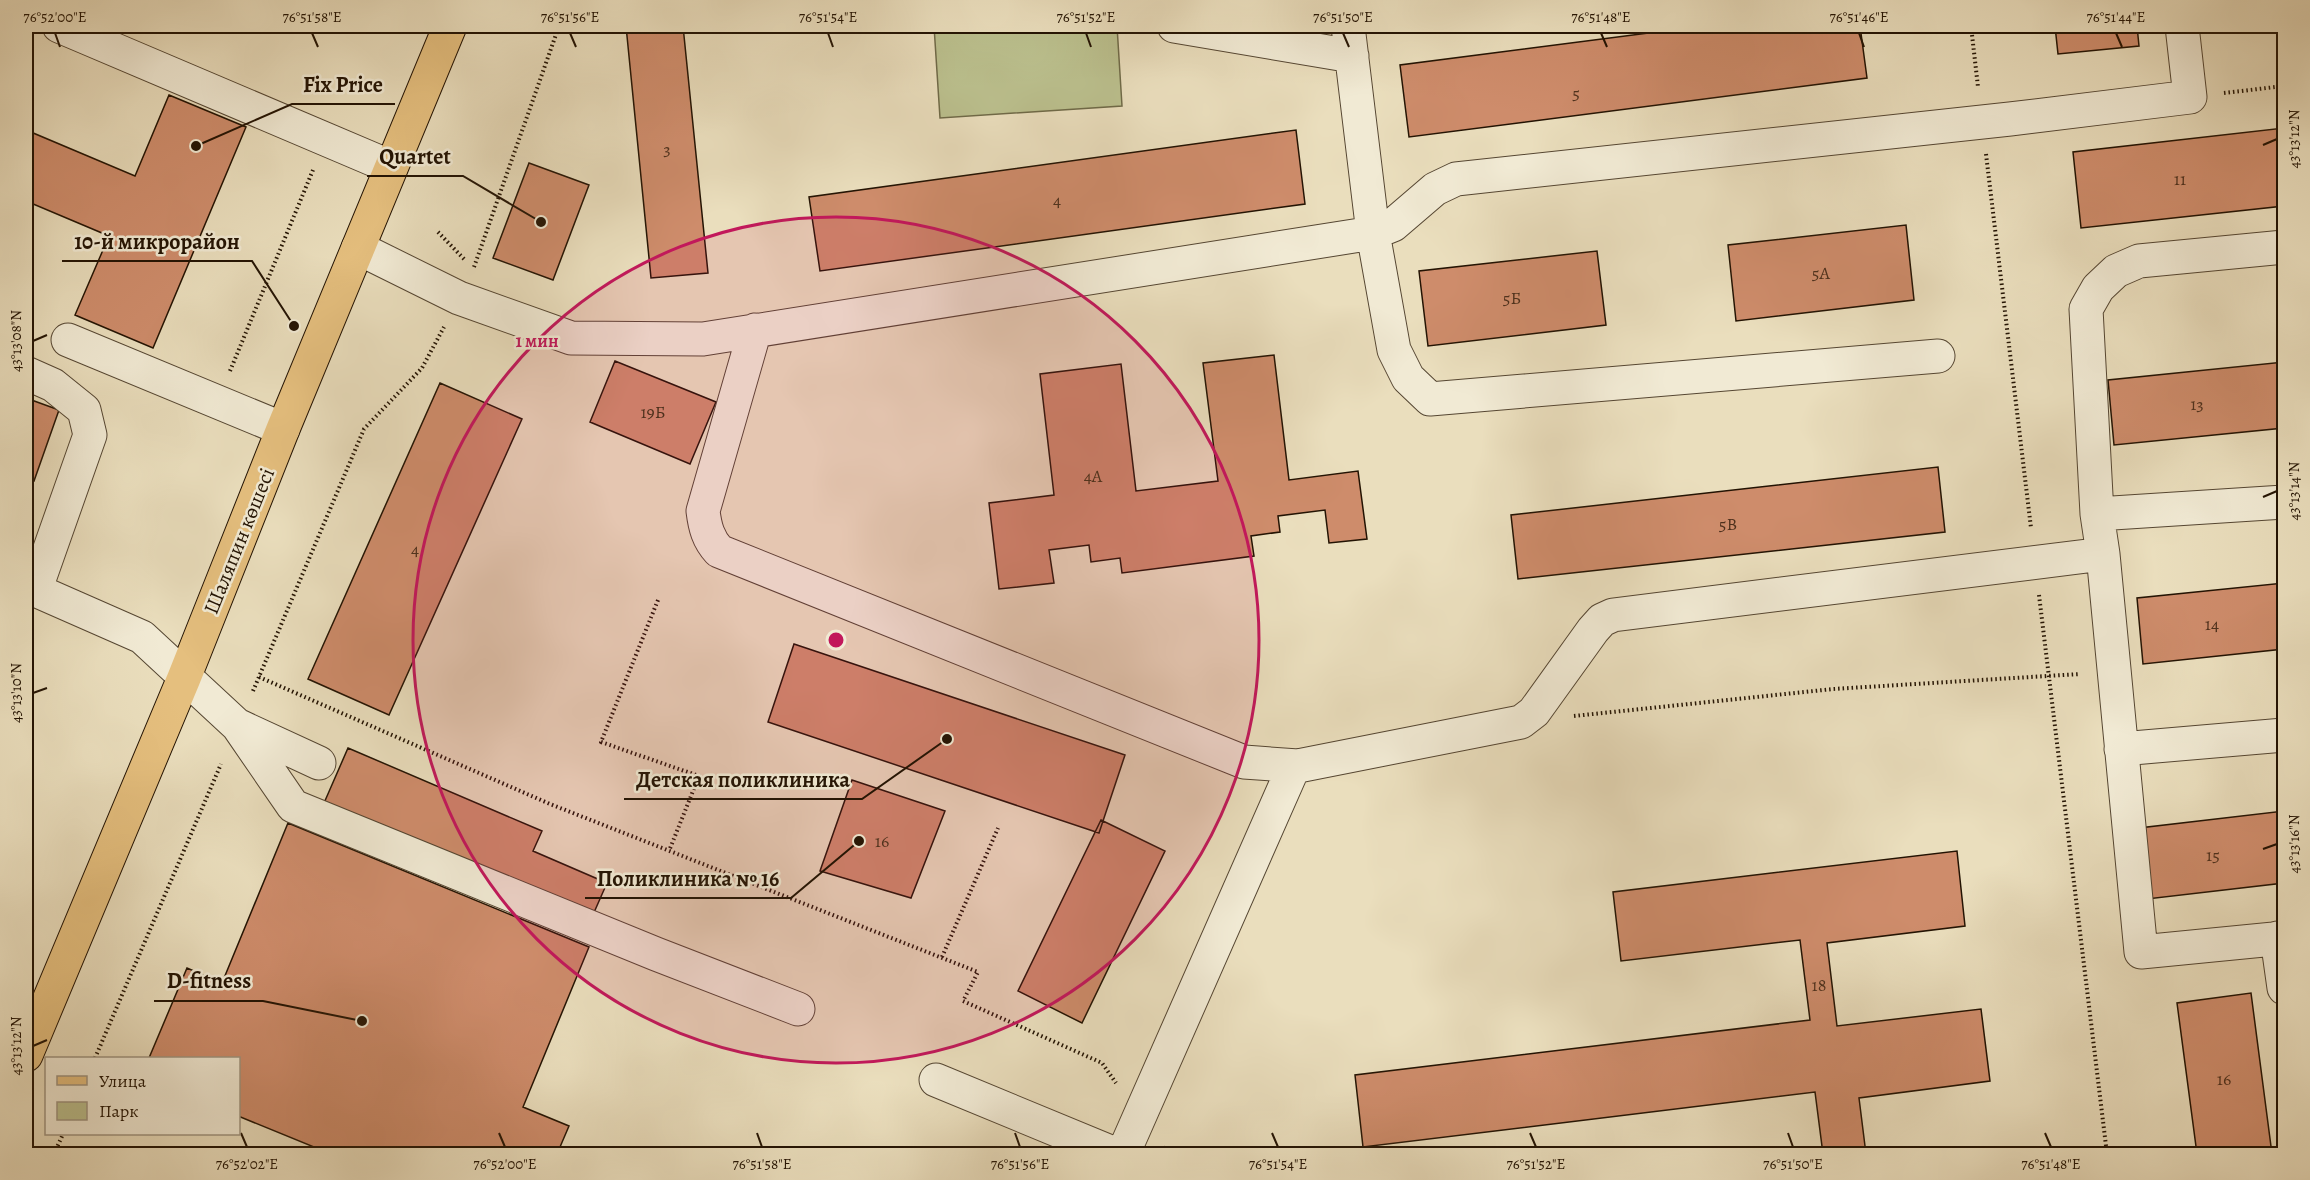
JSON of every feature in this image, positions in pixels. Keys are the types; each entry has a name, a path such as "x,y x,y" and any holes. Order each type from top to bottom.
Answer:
{"main road":[{"name":"Шаляпин көшесі","path":"26,1055 184,678 283,429 450,26"}],"lane":[{"path":"59,26 391,167"},
{"path":"1174,26 1350,41 1373,233 1394,350 1408,378 1430,399 1938,356"},
{"path":"358,248 459,298 571,338 703,339 1373,233 1393,225 1435,189 1456,179 1983,122 2190,97 2182,26"},
{"path":"2284,247 2139,261 2116,271 2098,288 2086,309 2097,513 2103,554 2141,952 2281,938 2284,988"},
{"path":"755,330 703,511 705,529 719,551 1244,762 1294,766 1523,722 1534,712 1593,630 1602,620 1613,615 2103,554"},
{"path":"68,340 283,429"},
{"path":"26,373 53,385 84,410 90,435 30,588 142,637 238,726 293,806 656,954 798,1009"},
{"path":"2097,513 2284,502"},
{"path":"238,726 319,763"},
{"path":"2121,749 2284,735"},
{"path":"1123,1155 1294,766"},
{"path":"936,1080 1115,1155"}],"path":[{"path":"438,232 474,269 559,26"},
{"path":"2190,97 2284,86"},
{"path":"217,402 326,139"},
{"path":"96,1057 364,429 422,368 459,298"},
{"path":"658,600 601,742 699,777 669,851"},
{"path":"1523,722 1833,689 2114,672"},
{"path":"259,677 550,804 978,972 963,1001 1080,1053"},
{"path":"942,957 998,828"},
{"path":"54,1155 63,1135"}],"green space":[{"path":"934,26 1117,26 1122,106 940,118"}],"building":[{"path":"626,26 683,26 708,273 651,278"},
{"path":"1703,26 1860,26 1867,78 1409,137 1400,65"},
{"path":"2055,26 2137,26 2139,46 2058,54"},
{"path":"169,95 246,127 153,348 75,315 109,236 26,201 26,130 135,176"},
{"path":"2284,128 2284,206 2081,228 2073,152"},
{"path":"1296,130 1305,204 820,271 809,197"},
{"path":"529,163 589,185 553,280 493,258"},
{"path":"1906,225 1914,300 1736,321 1728,245"},
{"path":"1597,251 1606,325 1428,346 1419,271"},
{"path":"1274,355 1289,480 1358,471 1367,539 1329,543 1325,510 1278,516 1280,532 1251,536 1254,556 1122,573 1120,558 1091,562 1089,545 1049,550 1054,583 999,589 989,503 1054,495 1040,374 1121,364 1136,491 1218,481 1203,363"},
{"path":"615,361 716,402 690,464 590,422"},
{"path":"2284,362 2284,428 2114,445 2108,380"},
{"path":"440,383 522,419 389,715 308,679"},
{"path":"26,398 59,410 34,481 26,478"},
{"path":"1938,467 1945,532 1518,579 1511,515"},
{"path":"2284,583 2284,649 2143,664 2137,598"},
{"path":"794,644 1125,755 1099,833 768,722"},
{"path":"348,748 542,831 533,851 607,883 592,917 324,803"},
{"path":"852,780 945,811 911,898 820,871"},
{"path":"2284,811 2284,883 2147,899 2139,828"},
{"path":"1101,820 1165,851 1082,1023 1018,991"},
{"path":"288,823 589,947 523,1107 569,1126 557,1154 331,1154 240,1117 240,1057 149,1057 187,968 222,983"},
{"path":"1957,851 1965,926 1827,943 1837,1026 1981,1009 1990,1081 1859,1098 1866,1154 1823,1154 1815,1092 1363,1147 1355,1075 1810,1020 1800,940 1621,961 1613,892"},
{"path":"2251,993 2272,1154 2197,1154 2177,1003"}],"place":[{"name":"Fix Price","path":"196,146"},
{"name":"Quartet","path":"541,222"},
{"name":"10-й микрорайон","path":"294,326"},
{"name":"Детская поликлиника","path":"947,739"},
{"name":"Поликлиника № 16","path":"859,841"},
{"name":"D-fitness","path":"362,1021"}]}
